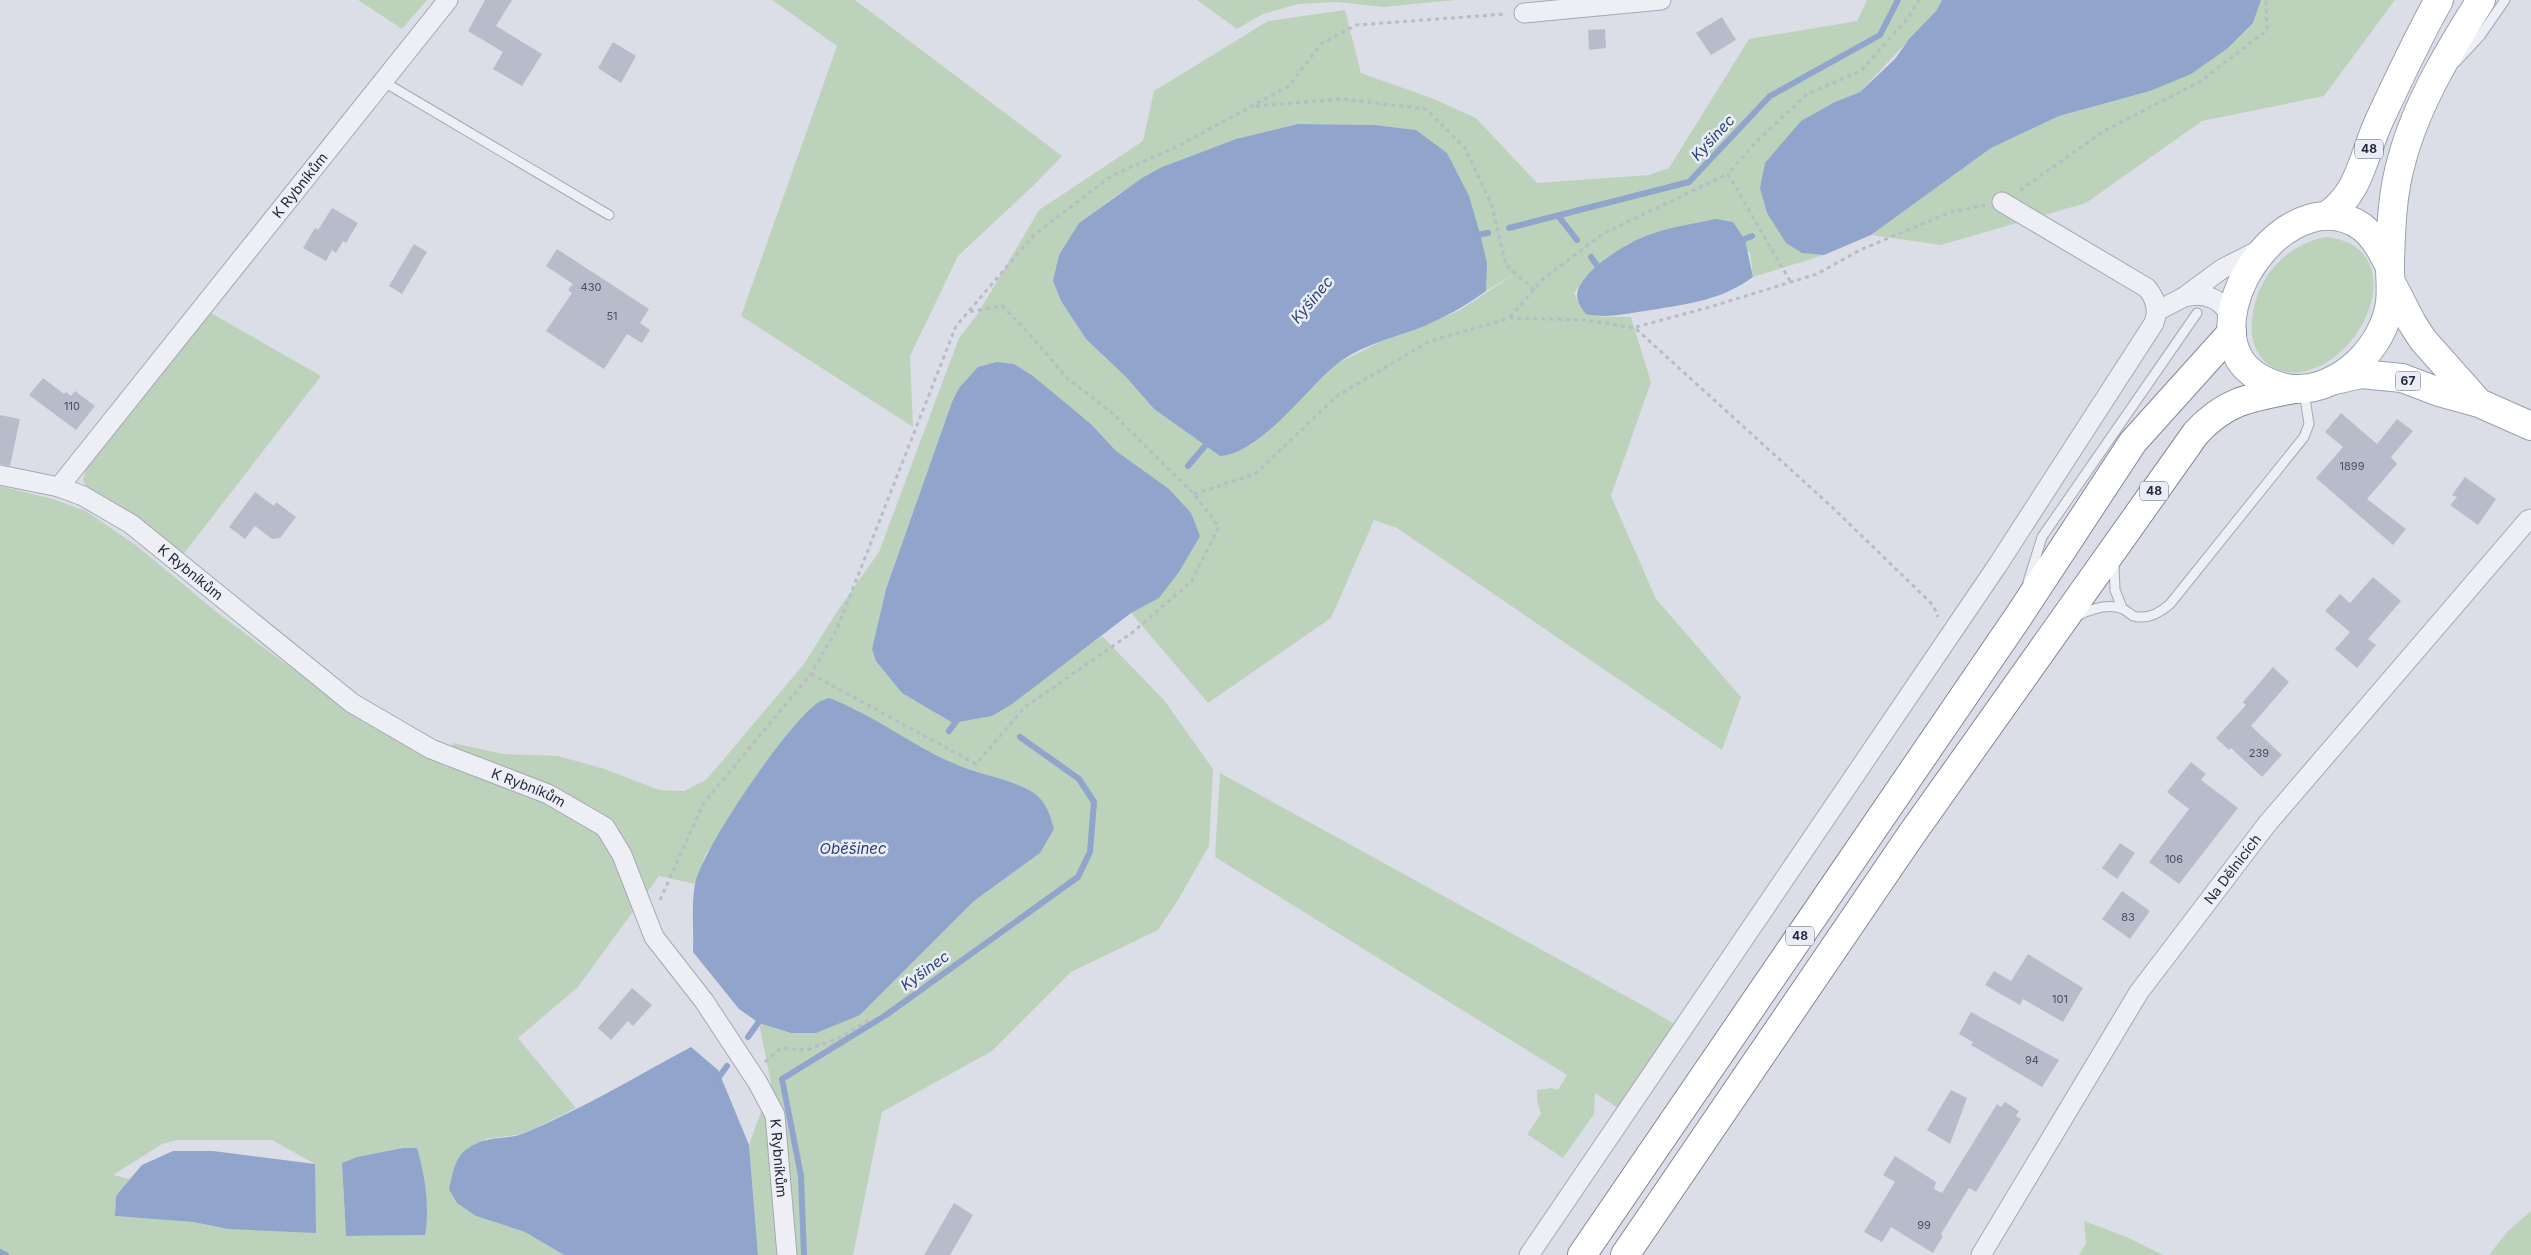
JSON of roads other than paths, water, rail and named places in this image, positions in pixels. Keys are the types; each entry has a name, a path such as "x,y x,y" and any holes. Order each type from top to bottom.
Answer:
{"main road":[{"name":"48","path":"2326,216 2344,202 2352,190 2377,124 2439,0"},
{"name":"48","path":"1625,1255 1911,835 2124,531 2196,433 2210,419 2242,399 2335,380 2354,365 2375,341 2388,312 2393,207 2402,159 2432,87 2481,0"},
{"name":"48","path":"2298,389 2267,382 2246,367 2240,358 2232,328 2236,302 2246,275 2267,246 2291,226 2326,216 2341,218 2364,228 2378,245 2391,276"},
{"name":"67","path":"2391,276 2412,323 2424,340 2479,403"},
{"name":"48","path":"1582,1255 2018,617 2133,442 2232,328"},
{"name":"67","path":"2335,380 2361,374 2402,378 2439,392 2479,403 2531,426"}],"street":[{"name":"K Rybníkům","path":"59,487 448,0"},
{"path":"1524,12 1658,2 1661,0"},
{"path":"1529,1255 1948,637 2154,323 2157,311 2154,298 2147,288 2002,202"},
{"path":"2157,311 2184,297 2222,268 2267,246"},
{"path":"2184,297 2203,294 2212,298 2227,310 2232,328"},
{"name":"K Rybníkům","path":"0,475 59,487 83,496 131,524 352,703 431,749 548,794 606,827 622,855 654,937 704,1001 752,1074 775,1115 787,1255"},
{"name":"Na Dělnicích","path":"1981,1255 2139,992 2267,824 2521,527 2531,519"}],"lane":[{"path":"2432,87 2474,43 2505,0"},
{"path":"384,82 608,215"},
{"path":"2018,617 2042,537 2197,314"},
{"path":"2124,531 2115,550 2113,570 2115,590 2122,608 2133,616 2148,617 2160,613 2170,604 2304,437 2309,424 2298,389"},
{"path":"2049,639 2073,618 2092,609 2122,608"}],"water":[{"path":"1942,0 2261,0 2253,23 2228,48 2191,74 2150,91 2059,116 1991,148 1871,235 1824,255 1802,253 1786,243 1767,213 1760,188 1765,163 1801,121 1835,102 1860,92 1895,59 1909,39 1936,11"},
{"path":"1298,124 1375,125 1416,130 1447,153 1469,196 1480,234 1487,263 1486,291 1435,321 1376,343 1346,358 1325,375 1266,433 1251,444 1235,452 1220,456 1154,409 1127,378 1086,339 1061,301 1053,281 1059,255 1079,223 1142,178 1162,167 1236,139"},
{"path":"1716,219 1733,222 1745,240 1753,277 1717,296 1678,306 1610,316 1586,314 1582,309 1577,297 1578,290 1589,274 1607,258 1638,239 1654,233"},
{"path":"997,362 1014,364 1033,376 1092,425 1116,451 1169,489 1191,513 1200,536 1179,572 1159,598 1131,613 1012,704 992,716 953,723 902,693 876,661 872,649 886,589 952,402 959,388 978,367"},
{"name":"Oběšinec","path":"829,698 846,705 955,764 1027,789 1042,801 1054,829 1040,853 974,901 860,1015 816,1033 791,1033 759,1023 739,1009 693,952 694,892 701,867 713,843 748,787 805,714 819,702"},
{"path":"691,1047 718,1070 749,1145 758,1255 564,1255 525,1232 476,1216 457,1203 449,1189 459,1157 467,1149 483,1141 518,1135 546,1124"},
{"path":"403,1148 417,1148 420,1158 427,1203 425,1235 346,1236 342,1163 357,1157"},
{"path":"173,1151 213,1151 315,1164 316,1233 228,1229 193,1222 115,1216 116,1196 142,1165"}],"waterway":[{"name":"Kyšinec","path":"1509,228 1689,182 1770,96 1880,35 1898,0"},
{"path":"1559,217 1577,240"},
{"name":"Kyšinec","path":"1472,236 1488,233"},
{"path":"1737,242 1752,236"},
{"path":"1591,257 1598,267 1607,265"},
{"name":"Kyšinec","path":"1188,466 1210,440"},
{"path":"949,731 958,719"},
{"name":"Kyšinec","path":"804,1255 801,1176 782,1079 886,1015 1078,877 1090,852 1094,802 1079,779 1020,737"},
{"path":"748,1037 763,1016"},
{"path":"716,1081 727,1066"},
{"name":"Kyšinec","path":"0,1252 6,1255"}]}
